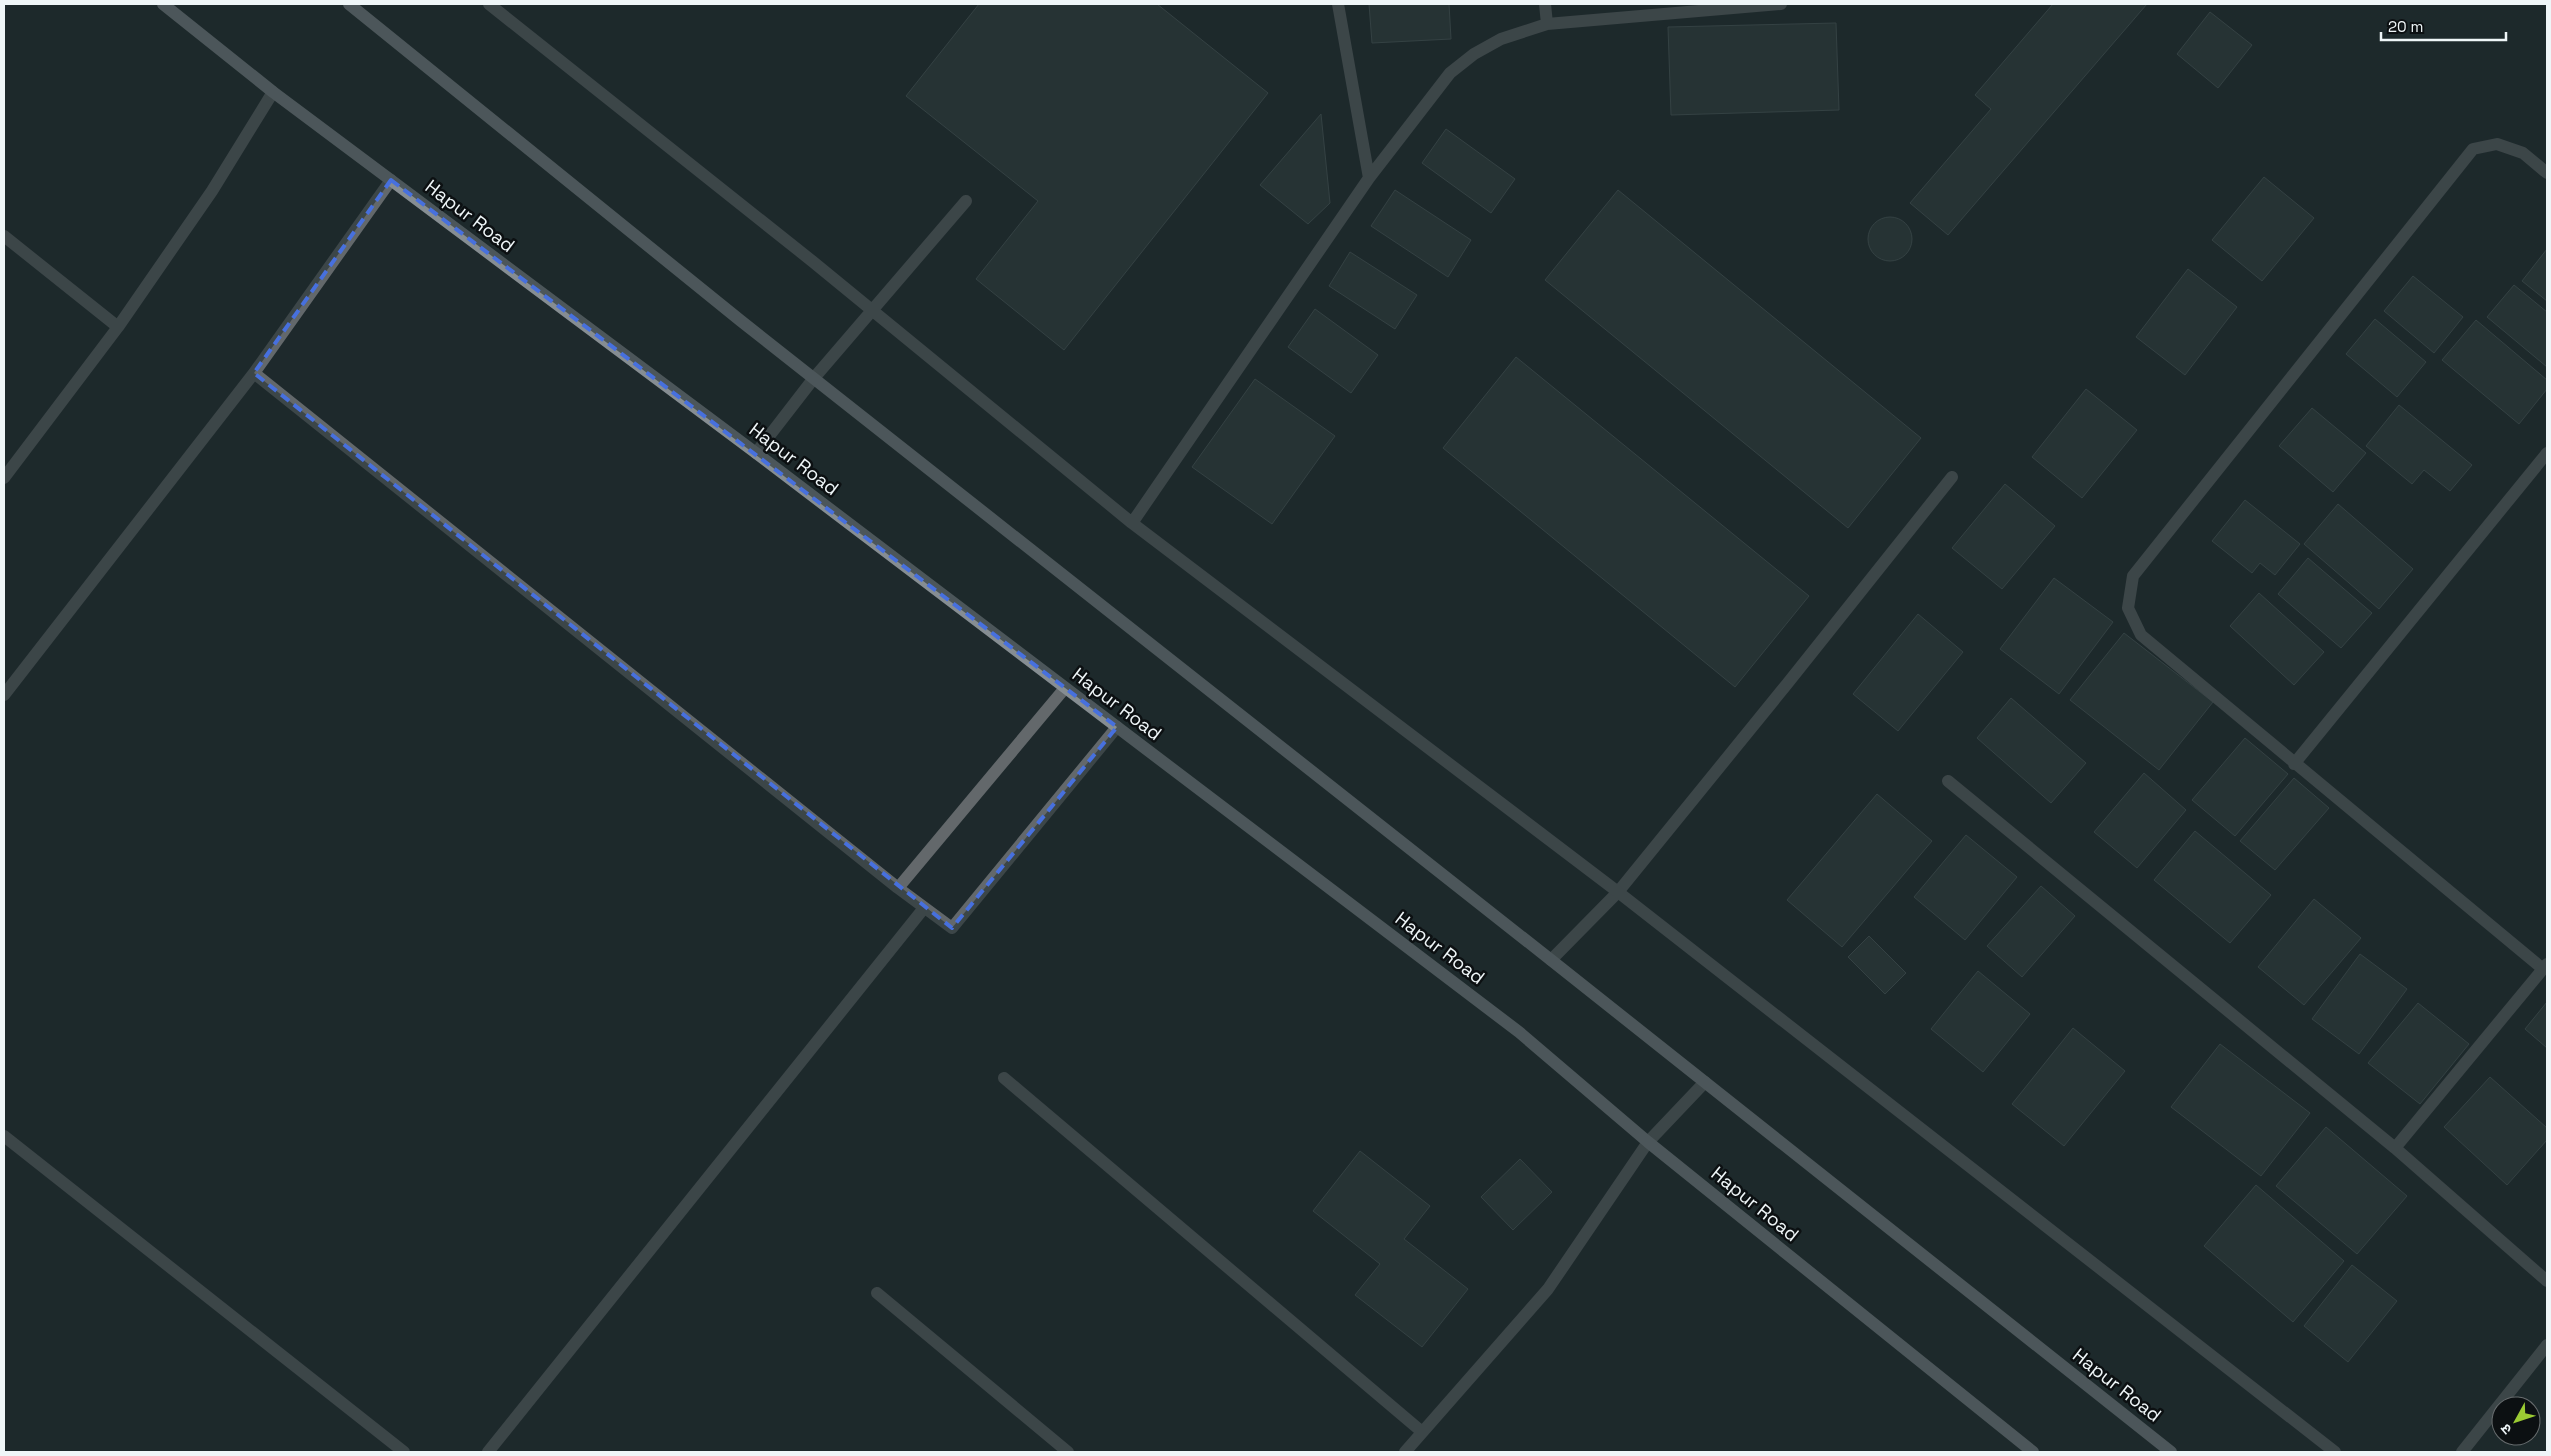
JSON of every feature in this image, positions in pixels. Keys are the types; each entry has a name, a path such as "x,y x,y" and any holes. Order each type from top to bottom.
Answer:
{"main road":[{"name":"Hapur Road","path":"163,4 273,92 756,453 1519,1032 1648,1142 2033,1452"},
{"name":"Hapur Road","path":"349,4 814,378 2171,1452"}],"street":[{"path":"490,4 873,311 1132,522 1618,892 2335,1452"},
{"path":"1338,4 1369,178"},
{"path":"1545,4 1547,24"},
{"path":"1132,522 1369,178 1450,73 1474,54 1501,39 1547,24 1780,4"},
{"path":"4,478 118,327 212,191 273,92"},
{"path":"2395,1148 2545,967 2294,764 2141,635 2128,608 2133,576 2473,149 2497,144 2522,153 2547,173"},
{"path":"4,695 254,373 391,180"},
{"path":"756,453 814,378 966,202"},
{"path":"4,236 118,327"},
{"path":"254,373 898,888 952,928 1116,727"},
{"path":"2294,764 2547,453"},
{"path":"1551,960 1618,892 1788,684 1952,477"},
{"path":"898,888 1065,688"},
{"path":"1948,781 2395,1148 2547,1281"},
{"path":"488,1452 924,908"},
{"path":"1004,1078 1421,1432"},
{"path":"1405,1452 1548,1289 1648,1142 1705,1082"},
{"path":"4,1136 404,1452"},
{"path":"877,1293 1068,1452"},
{"path":"2462,1452 2547,1345"}],"highlighted area":[{"path":"391,180 1117,727 952,928 254,373"}],"building":[{"path":"979,4 1157,4 1268,93 1064,350 976,279 1038,201 906,96"},
{"path":"1369,4 1449,4 1451,39 1372,43"},
{"path":"2053,4 2147,4 1948,235 1910,203 1991,109 1975,95"},
{"path":"2210,12 2252,45 2218,88 2177,54"},
{"path":"1836,23 1839,110 1671,115 1668,27"},
{"path":"1321,114 1330,203 1308,224 1260,185"},
{"path":"1446,129 1515,179 1491,213 1422,163"},
{"path":"2264,177 2314,218 2262,281 2212,240"},
{"path":"1395,190 1471,240 1448,277 1371,226"},
{"path":"1618,190 1921,438 1848,528 1545,280"},
{"path":"1894,217 1906,223 1911,230 1911,248 1906,255 1899,260 1886,261 1878,258 1871,251 1868,235 1871,227 1878,220"},
{"path":"2547,249 2547,301 2522,281"},
{"path":"1350,252 1417,295 1395,329 1329,286"},
{"path":"2188,269 2237,307 2185,375 2136,337"},
{"path":"2413,276 2463,317 2434,353 2384,311"},
{"path":"2514,285 2547,312 2547,367 2487,317"},
{"path":"1315,309 1378,355 1351,393 1288,347"},
{"path":"2375,319 2426,362 2397,397 2346,354"},
{"path":"2476,320 2547,380 2547,389 2519,424 2442,360"},
{"path":"1516,357 1809,596 1735,687 1443,448"},
{"path":"1255,379 1335,436 1272,524 1192,467"},
{"path":"2086,389 2137,430 2082,498 2032,457"},
{"path":"2399,405 2472,465 2450,491 2424,470 2412,484 2366,446"},
{"path":"2312,408 2366,453 2333,492 2279,446"},
{"path":"2005,484 2055,526 2002,589 1952,548"},
{"path":"2245,500 2300,544 2275,575 2260,563 2252,573 2212,541"},
{"path":"2338,504 2413,569 2379,609 2304,544"},
{"path":"2308,558 2372,613 2341,648 2278,594"},
{"path":"2054,578 2113,622 2059,694 2000,649"},
{"path":"2259,593 2324,652 2294,685 2230,626"},
{"path":"1918,614 1963,652 1898,731 1853,694"},
{"path":"2124,633 2213,702 2159,770 2070,700"},
{"path":"2011,698 2086,763 2051,803 1977,738"},
{"path":"2245,738 2288,774 2235,836 2192,800"},
{"path":"2144,773 2186,810 2137,868 2094,832"},
{"path":"2294,778 2329,808 2275,870 2240,841"},
{"path":"1877,794 1932,841 1842,947 1787,900"},
{"path":"2195,831 2271,895 2230,943 2154,880"},
{"path":"1966,835 2017,877 1965,940 1914,897"},
{"path":"2041,886 2075,916 2022,977 1987,946"},
{"path":"2314,899 2361,938 2304,1005 2258,967"},
{"path":"1869,936 1906,973 1885,994 1848,957"},
{"path":"2360,954 2407,989 2359,1054 2312,1019"},
{"path":"1978,971 2030,1014 1983,1072 1931,1029"},
{"path":"2547,1002 2547,1048 2525,1029"},
{"path":"2418,1003 2469,1044 2420,1104 2368,1063"},
{"path":"2073,1028 2125,1071 2064,1146 2012,1104"},
{"path":"2220,1044 2310,1113 2261,1176 2171,1107"},
{"path":"2490,1077 2547,1128 2547,1140 2507,1185 2444,1127"},
{"path":"2326,1127 2407,1196 2357,1254 2276,1186"},
{"path":"1360,1151 1430,1206 1404,1239 1468,1289 1422,1347 1355,1295 1380,1264 1313,1211"},
{"path":"1520,1159 1552,1192 1513,1230 1481,1197"},
{"path":"2256,1185 2344,1261 2293,1322 2204,1246"},
{"path":"2352,1265 2397,1301 2348,1362 2304,1326"}]}
